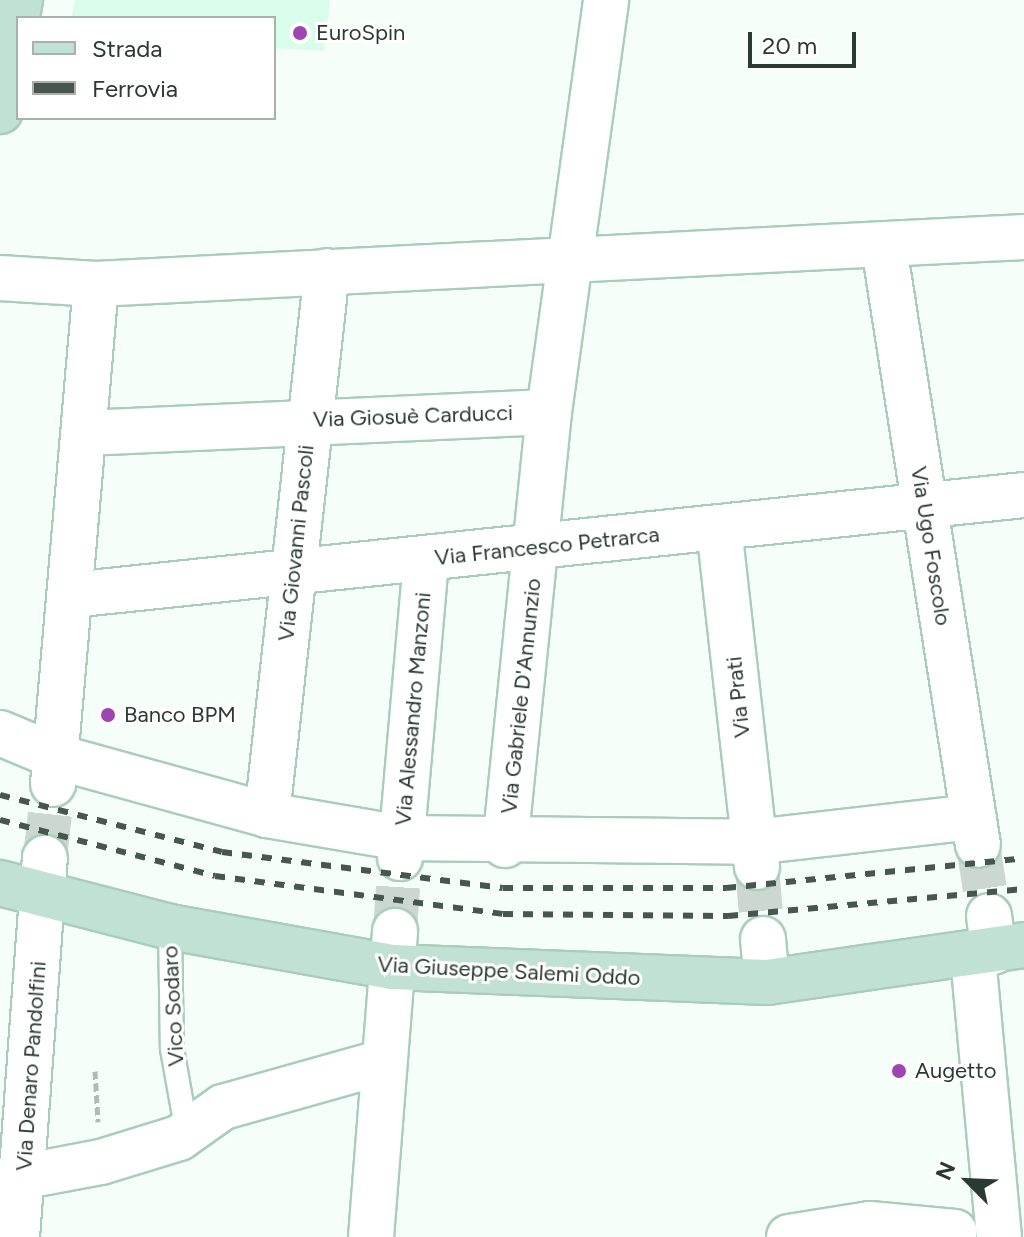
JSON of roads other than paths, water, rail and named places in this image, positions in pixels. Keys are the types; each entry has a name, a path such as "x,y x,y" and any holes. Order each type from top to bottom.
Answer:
{"street":[{"name":"Via Gabriele D'Annunzio","path":"505,845 549,412 606,0"},
{"path":"0,111 16,22"},
{"path":"0,278 96,284 884,247 1024,237"},
{"name":"Via Ugo Foscolo","path":"756,855 976,831 884,247"},
{"name":"Via Giovanni Pascoli","path":"267,815 327,271"},
{"path":"55,772 96,284"},
{"name":"Via Giosuè Carducci","path":"85,433 310,419 549,412"},
{"name":"Via Francesco Petrarca","path":"71,595 293,576 537,546 1024,495"},
{"name":"Via Prati","path":"719,528 756,855"},
{"name":"Via Alessandro Manzoni","path":"400,848 426,559"},
{"path":"0,733 55,772 267,815 400,848 505,845 756,855"},
{"name":"Via Giuseppe Salemi Oddo","path":"0,883 43,876 170,927 767,982 995,942"},
{"name":"Via Denaro Pandolfini","path":"17,1237 11,1179 43,876"},
{"path":"763,939 767,982"},
{"path":"789,1237 870,1224 950,1234 1006,1211 995,942"},
{"path":"371,1237 394,949"},
{"path":"11,1179 101,1162 187,1132 223,1107 383,1062"}],"lane":[{"name":"Vico Sodaro","path":"170,927 172,1049 187,1132"}],"tunnel":[{"path":"45,858 53,787"},
{"path":"978,845 989,916"},
{"path":"395,931 400,858"},
{"path":"757,867 763,939"}],"railway":[{"path":"0,795 222,852 503,888 726,888 1024,858"},
{"path":"0,820 215,876 503,914 728,916 1024,889"}],"place":[{"name":"EuroSpin","path":"300,33"},
{"name":"Banco BPM","path":"108,715"},
{"name":"Augetto","path":"899,1071"}]}
